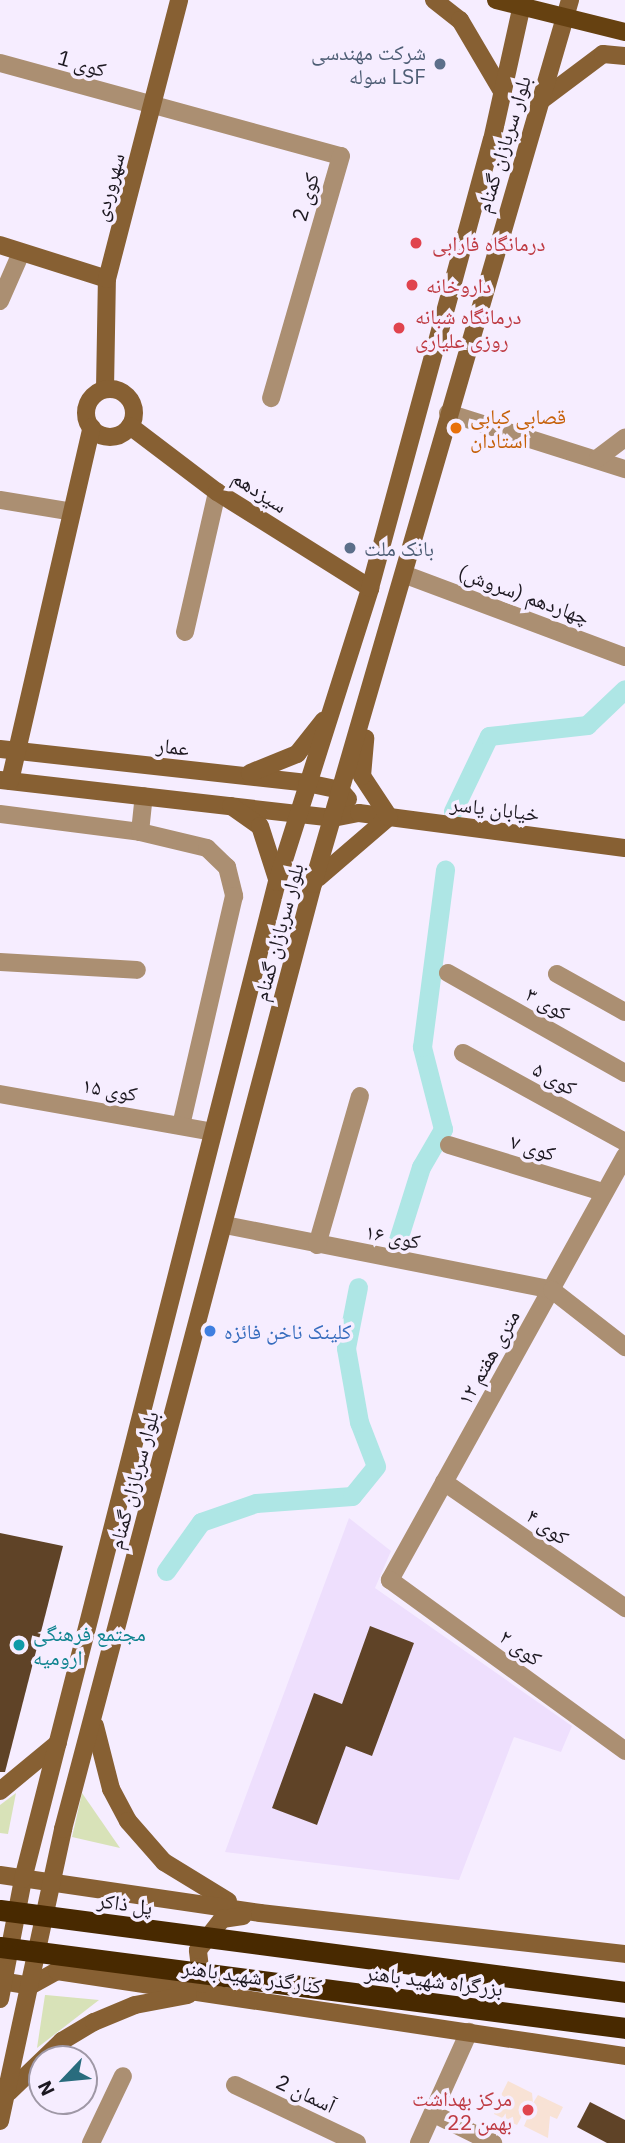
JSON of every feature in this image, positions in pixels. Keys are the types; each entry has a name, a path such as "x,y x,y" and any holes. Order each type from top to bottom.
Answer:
{"highway":[{"name":"پل ذاکر","path":"0,1910 242,1945"},
{"name":"بزرگراه شهید باهنر","path":"242,1945 625,1992"},
{"path":"0,1947 230,1988"},
{"name":"بزرگراه شهید باهنر","path":"230,1988 625,2028"}],"main road":[{"name":"سهروردی","path":"106,389 107,279 178,0"},
{"path":"434,0 460,20 503,93"},
{"path":"496,0 522,4 564,20 625,32"},
{"name":"بلوار سربازان گمنام","path":"0,2122 52,1882 93,1718 313,884 340,790 366,720 448,413 570,0"},
{"name":"بلوار سربازان گمنام","path":"1,1987 23,1879 277,882 370,588 492,140 522,4"},
{"path":"539,102 603,54 625,56"},
{"path":"492,140 510,137 524,149"},
{"path":"0,245 107,279"},
{"path":"92,427 111,436 131,426 134,410 127,396 106,389 88,405 92,427 8,749 5,781 300,812 332,818"},
{"name":"سیزدهم","path":"131,426 217,492 370,588"},
{"path":"237,776 297,754 333,709"},
{"path":"313,884 336,856 388,817 362,776 366,720"},
{"name":"عمار","path":"8,749 307,783 340,790"},
{"path":"340,790 359,813"},
{"path":"232,806 260,826 277,882"},
{"name":"خیابان یاسر","path":"332,818 359,813 625,848"},
{"path":"93,1718 111,1788 164,1863 209,1894 261,1913"},
{"path":"0,1791 58,1743"},
{"path":"0,1875 261,1913 625,1954"},
{"path":"230,1988 202,1989 198,1950 222,1919 261,1913"},
{"name":"کنارگذر شهید باهنر","path":"30,1986 57,1971 230,1988 469,2032 625,2056"},
{"path":"1,1987 30,1986"},
{"path":"6,2095 42,2057 94,2022 135,2005 230,1988"}],"street":[{"name":"کوی 1","path":"0,63 152,106"},
{"name":"کوی 2","path":"152,106 341,156 271,398"},
{"path":"0,301 21,253"},
{"path":"448,413 598,458 625,469"},
{"path":"598,458 625,438"},
{"path":"185,632 217,492"},
{"path":"0,500 68,511"},
{"name":"چهاردهم (سروش)","path":"406,575 625,657"},
{"path":"140,832 144,796"},
{"path":"0,814 140,832 207,848 227,867 234,896 181,1125"},
{"path":"0,962 137,970"},
{"name":"کوی ۳","path":"448,973 625,1073"},
{"path":"557,974 625,1012"},
{"name":"کوی ۵","path":"463,1053 625,1142"},
{"name":"کوی ۱۵","path":"0,1094 213,1132"},
{"path":"317,1245 359,1096"},
{"name":"کوی ۷","path":"449,1145 603,1192"},
{"name":"۱۲ متری هفتم","path":"390,1580 625,1156"},
{"name":"کوی ۱۶","path":"225,1225 552,1290"},
{"path":"552,1290 625,1347"},
{"name":"کوی ۴","path":"444,1482 625,1608"},
{"name":"کوی ۲","path":"390,1580 625,1751"},
{"path":"419,2143 469,2032"},
{"path":"90,2143 122,2076"},
{"name":"آسمان 2","path":"234,2085 357,2143"},
{"path":"434,2114 493,2143"}],"shaded area":[{"path":"349,1518 391,1551 375,1588 572,1726 561,1752 514,1737 459,1880 225,1852"},
{"name":"مرکز بهداشت 22 بهمن","path":"508,2081 532,2093 533,2103 538,2095 563,2107 557,2119 550,2116 548,2138 524,2126 527,2119 522,2116 517,2125 494,2114 501,2099 510,2100 501,2095"}],"green space":[{"path":"16,1793 8,1834 0,1833 0,1805"},
{"path":"82,1793 120,1848 72,1837"},
{"path":"45,1995 99,2000 41,2045 37,2045"}],"building":[{"name":"مجتمع فرهنگی ارومیه","path":"0,1533 63,1546 5,1772 0,1772"},
{"path":"370,1626 414,1643 372,1756 346,1746 317,1825 272,1808 314,1693 342,1704"},
{"path":"590,2102 625,2120 625,2143 607,2143 577,2127"}],"waterway":[{"path":"453,811 489,736 587,725 625,689"},
{"path":"397,1243 421,1167 443,1129 422,1047 445,869"},
{"path":"166,1571 201,1522 256,1503 352,1496 376,1466 359,1422 346,1348 358,1287"}],"place":[{"name":"شرکت مهندسی سوله LSF","path":"440,64"},
{"name":"درمانگاه فارابی","path":"416,243"},
{"name":"داروخانه","path":"412,285"},
{"name":"درمانگاه شبانه روزی علیاری","path":"399,328"},
{"name":"قصابی کبابی استادان","path":"456,428"},
{"name":"بانک ملت","path":"350,548"},
{"name":"کلینک ناخن فائزه","path":"210,1331"},
{"name":"مجتمع فرهنگی ارومیه","path":"19,1645"},
{"name":"مرکز بهداشت 22 بهمن","path":"528,2110"}]}
